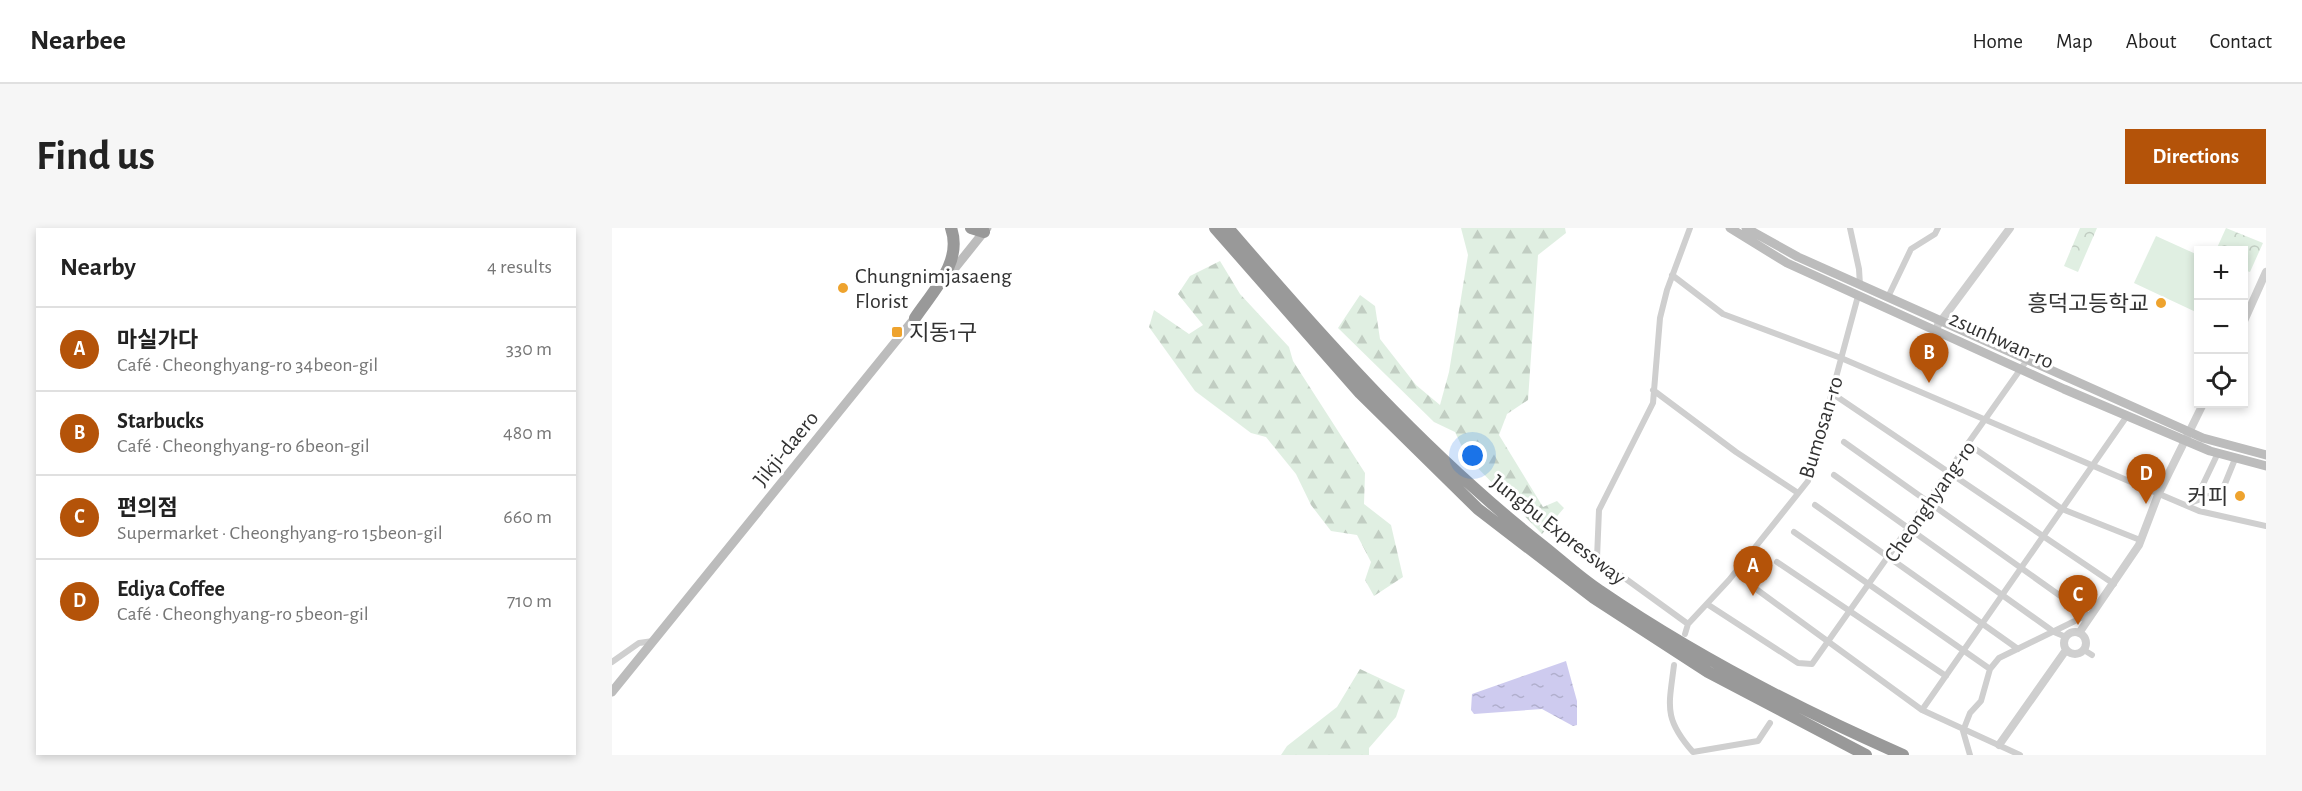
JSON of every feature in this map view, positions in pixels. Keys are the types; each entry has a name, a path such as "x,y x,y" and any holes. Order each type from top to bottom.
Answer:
{"highway":[{"path":"915,318 950,266 955,251 951,228"},
{"path":"971,228 986,230"},
{"name":"Jungbu Expressway","path":"1215,228 1360,393 1478,509 1594,598 1708,672 1866,755"},
{"name":"Jungbu Expressway","path":"1228,228 1367,387 1485,501 1599,591 1736,673 1825,720 1902,755"}],"main road":[{"name":"2sunhwan-ro","path":"1730,228 1787,263 2127,416 2186,436 2266,456"},
{"name":"2sunhwan-ro","path":"1746,228 1798,257 2027,360 2218,453 2266,466"},
{"name":"Jikji-daero","path":"612,692 986,230"}],"street":[{"path":"1686,634 1688,624 1597,558 1599,510 1644,426 1653,402 1660,318 1672,275 1690,228"},
{"path":"1850,228 1859,268 1860,285"},
{"path":"1888,297 1911,249 1935,234 1938,228"},
{"path":"1934,330 2010,228"},
{"path":"2248,312 2266,272"},
{"name":"Bumosan-ro","path":"1672,275 1723,314 1841,358"},
{"name":"Bumosan-ro","path":"1688,624 1729,580 1808,481 1830,392 1858,296"},
{"path":"1841,358 2158,495 2199,511 2266,526"},
{"name":"Cheonghyang-ro","path":"1707,604 1798,663 1812,664 1851,612 2027,360"},
{"path":"1653,389 1736,452 1798,493"},
{"path":"1830,392 2114,584"},
{"path":"2079,633 2114,584 2140,540 2158,495 2201,408"},
{"path":"1922,710 2127,416"},
{"path":"1844,442 2091,617"},
{"path":"1968,444 2062,508 2140,540"},
{"path":"2195,501 2218,453"},
{"path":"2186,505 2222,491 2235,459"},
{"path":"1834,475 2002,595 2055,632 2066,637"},
{"path":"1815,505 2018,649"},
{"path":"1794,532 1990,669"},
{"path":"1777,562 1946,676"},
{"path":"1752,586 1862,664 1922,710 2020,755"},
{"path":"1970,755 1965,745 1964,729 1970,713 1981,701 1990,669 1999,658 2091,617"},
{"path":"2071,633 2079,633 2085,639 2084,650 2074,654 2066,650 2064,645 2066,637 2071,633"},
{"path":"612,662 639,643 654,641"},
{"path":"1999,745 2066,650"},
{"path":"2084,650 2092,656"},
{"path":"1674,665 1669,712 1681,738 1693,752 1758,741 1770,723"}],"green space":[{"path":"1461,228 1565,228 1566,233 1538,255 1528,400 1507,414 1499,435 1543,507 1557,501 1564,508 1542,534 1467,457 1455,432 1434,422 1338,328 1360,295 1375,306 1380,339 1416,385 1440,405 1449,372 1468,255"},
{"path":"2080,228 2097,228 2078,272 2064,266"},
{"path":"2226,228 2263,243 2250,272 2248,271 2248,246 2218,246"},
{"path":"2156,236 2194,253 2194,311 2134,283"},
{"path":"1220,261 1240,294 1289,347 1293,361 1365,473 1364,504 1391,525 1403,577 1374,596 1365,580 1371,562 1357,535 1331,531 1311,505 1296,474 1266,437 1251,433 1195,391 1149,327 1154,310 1189,334 1203,325 1178,294 1190,276"},
{"path":"1360,669 1405,690 1396,717 1369,748 1369,755 1281,755 1287,746 1337,707"}],"water":[{"path":"1566,661 1577,701 1577,725 1573,726 1542,709 1474,714 1471,710 1472,694"}],"place":[{"name":"Chungnimjasaeng Florist","path":"843,288"},
{"name":"흥덕고등학교","path":"2161,303"},
{"name":"지동1구","path":"897,332"},
{"name":"Starbucks","path":"1929,383"},
{"name":"커피","path":"2240,496"},
{"name":"Ediya Coffee","path":"2146,504"},
{"name":"마실가다","path":"1753,596"},
{"name":"편의점","path":"2078,625"}]}
